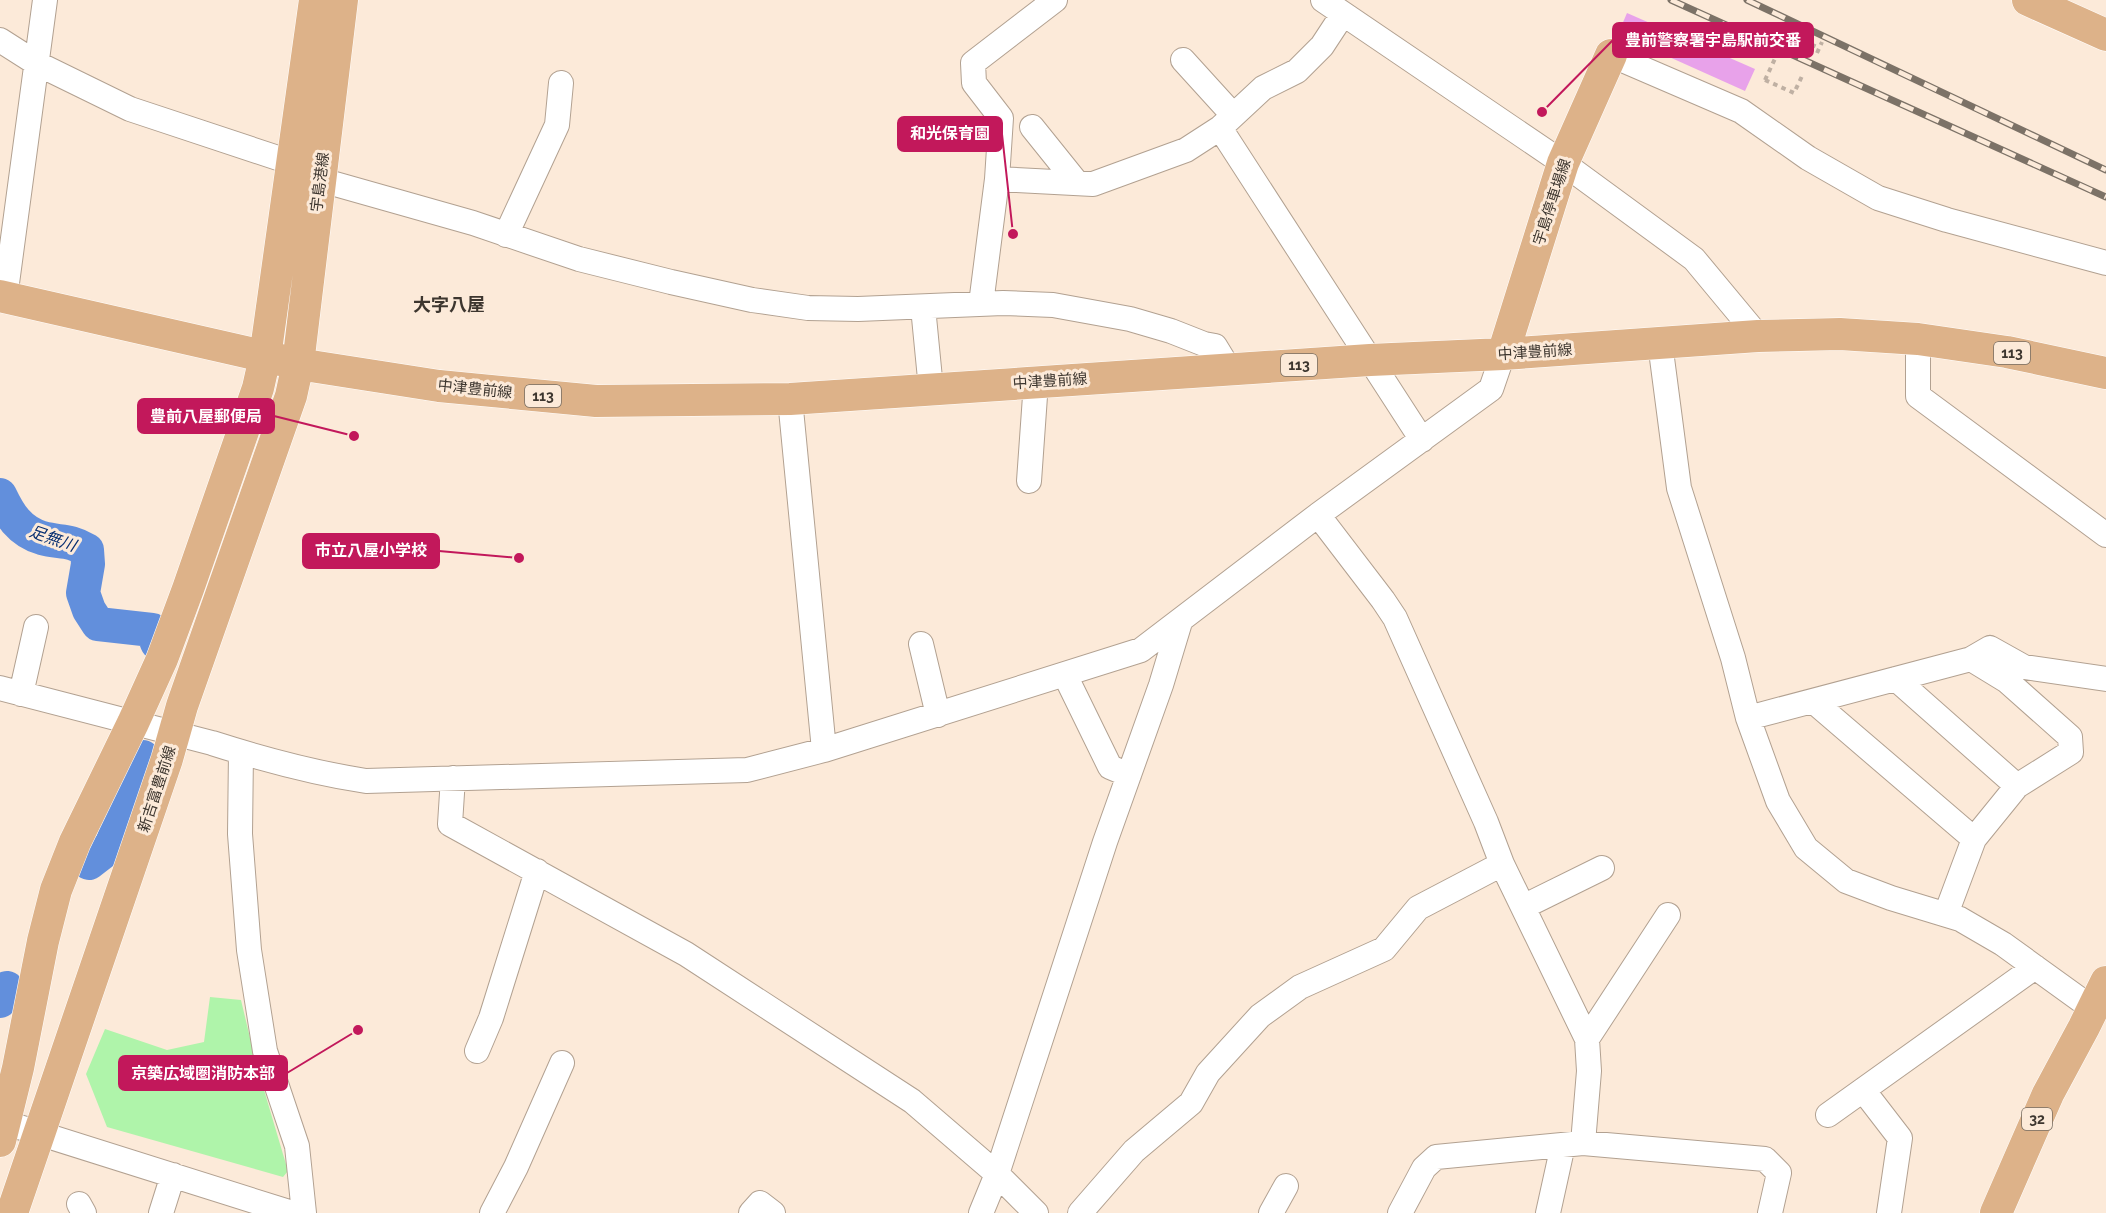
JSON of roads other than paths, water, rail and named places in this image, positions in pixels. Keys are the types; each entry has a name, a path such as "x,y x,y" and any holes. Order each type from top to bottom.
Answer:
{"main road":[{"path":"2028,0 2106,35"},
{"name":"宇島港線","path":"265,357 292,163 328,7"},
{"name":"宇島港線","path":"298,364 321,180 328,7"},
{"name":"宇島停車場線","path":"1503,354 1563,163 1611,55"},
{"name":"中津豊前線","path":"3,297 298,364 439,386 596,401 790,399 1370,360 1503,354 1758,336 1840,334 1918,339 2007,352 2106,373"},
{"path":"1,1128 18,1068 43,941 57,890 75,842 162,659 258,388 265,357"},
{"name":"新吉富豊前線","path":"12,1213 190,684 291,396 298,364"},
{"name":"32","path":"1996,1213 2048,1094 2100,995"}],"street":[{"path":"3,297 45,0"},
{"path":"981,304 998,179 1001,118 974,83 973,63 1055,0"},
{"path":"1323,0 1563,163 1694,259 1758,336"},
{"path":"998,179 1093,183 1186,150 1226,122 1263,88 1297,71 1322,46 1343,14"},
{"path":"0,40 36,63 130,109 292,163 321,180 473,223 579,259 752,300 818,308 858,309 981,304 1053,305 1130,319 1215,346 1229,369"},
{"path":"1611,55 1741,111 1808,158 1878,198 1947,220 2106,263"},
{"path":"1183,60 1226,122 1370,360 1422,440"},
{"path":"506,235 557,126 561,83"},
{"path":"1032,127 1077,183"},
{"path":"923,307 931,389"},
{"path":"1918,339 1918,396 2106,535"},
{"path":"1660,343 1679,488 1733,658 1748,718 1779,801 1806,848 1846,881 1960,919 2003,944 2035,967 2100,995"},
{"path":"36,627 10,691 334,776 366,781 747,770 824,750 1141,650 1318,515 1491,389 1503,354"},
{"path":"1029,481 1036,382"},
{"path":"790,399 824,750"},
{"path":"1318,515 1395,618 1486,822 1502,864 1587,1039 1589,1071 1573,1144 1548,1213"},
{"path":"981,1213 997,1174 1105,842 1161,684 1180,622"},
{"path":"921,644 938,715"},
{"path":"1748,718 1971,660 1990,648 2024,667 2106,679"},
{"path":"1946,914 1974,839 2017,786 2071,752 2070,737 2007,681 1971,660"},
{"path":"1065,675 1110,767 1129,775"},
{"path":"1896,679 2017,786"},
{"path":"1814,701 1974,839"},
{"path":"241,752 240,834 249,950 265,1051 297,1146 304,1213"},
{"path":"453,778 450,824 686,954 912,1101 997,1174 1036,1213"},
{"path":"1080,1213 1134,1151 1191,1103 1208,1073 1260,1016 1300,987 1384,949 1418,908 1502,864"},
{"path":"1523,907 1602,868"},
{"path":"477,1051 491,1018 537,871"},
{"path":"1587,1039 1668,915"},
{"path":"1828,1115 2035,967"},
{"path":"492,1213 516,1167 562,1063"},
{"path":"1863,1090 1900,1138 1889,1213"},
{"path":"1,1128 40,1133 292,1213"},
{"path":"1400,1213 1424,1168 1436,1157 1573,1144 1765,1160 1779,1173 1770,1213"},
{"path":"160,1213 173,1175"},
{"path":"1271,1213 1286,1186"},
{"path":"752,1213 760,1203 773,1213"}],"waterway":[{"name":"足無川","path":"0,495 11,515 27,531 42,538 70,543 87,550 88,564 83,593 89,610 98,624 152,630 157,643"},
{"name":"足無川","path":"89,863 111,846 143,757"},
{"name":"足無川","path":"0,1001 7,988"}],"railway":[{"path":"1671,0 2106,197"},
{"path":"1747,0 2106,170"}],"place":[{"name":"豊前警察署宇島駅前交番","path":"1542,112"},
{"name":"和光保育園","path":"1013,234"},
{"name":"豊前八屋郵便局","path":"354,436"},
{"name":"市立八屋小学校","path":"519,558"},
{"name":"京築広域圏消防本部","path":"358,1030"}],"district":[{"name":"大字八屋","path":"449,305"}]}
